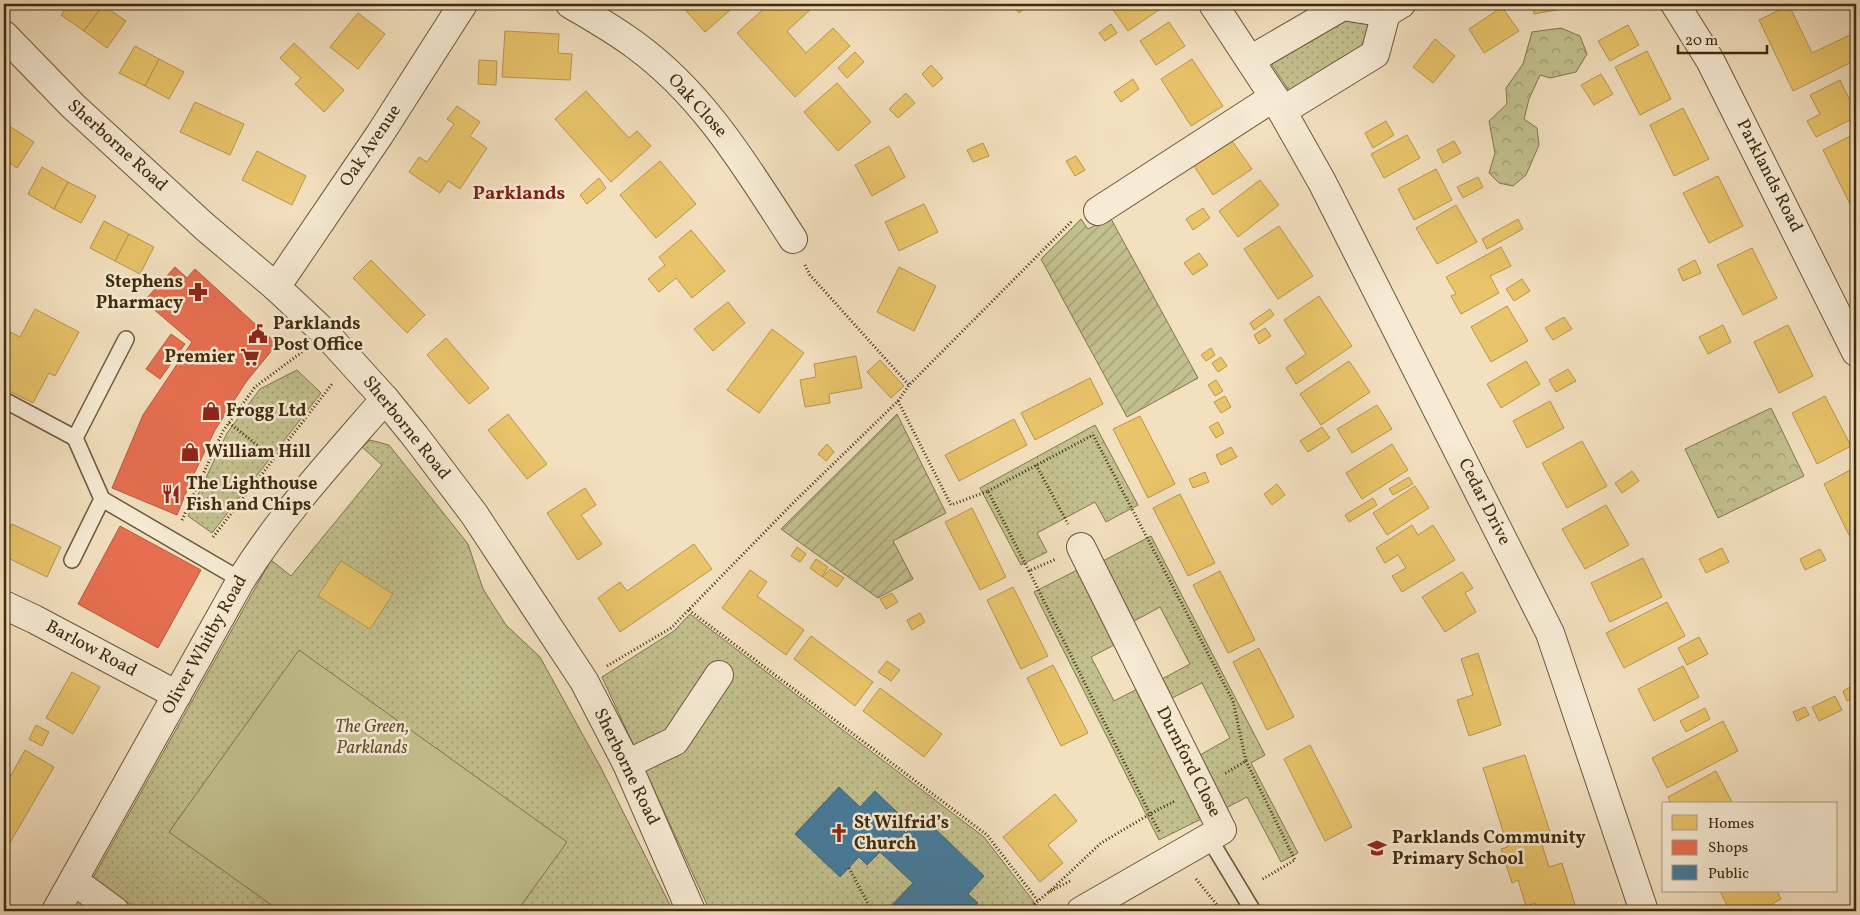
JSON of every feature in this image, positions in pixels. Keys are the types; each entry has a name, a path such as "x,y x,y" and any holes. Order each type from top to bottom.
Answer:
{"street":[{"name":"Oak Avenue","path":"276,287 380,134 463,4"},
{"name":"Oak Close","path":"570,4 635,45 668,72 703,108 734,148 793,239"},
{"name":"Cedar Drive","path":"1213,4 1278,104 1322,182 1550,633 1644,911"},
{"name":"Parklands Road","path":"1675,4 1710,60 1856,352"},
{"path":"1098,211 1278,104 1375,54 1394,8 1343,6 1250,60"},
{"name":"Sherborne Road","path":"4,35 73,106 205,227 276,287 326,334 385,399 474,514 584,681 628,764 692,911"},
{"name":"Oliver Whitby Road","path":"56,911 241,580 262,546 385,399"},
{"name":"Durnford Close","path":"1080,547 1222,830 1080,911"},
{"name":"Barlow Road","path":"4,605 177,695"},
{"path":"628,764 675,741 719,675"},
{"path":"74,881 115,911"}],"lane":[{"path":"75,438 126,338"},
{"path":"4,400 75,438 102,499 241,580"},
{"path":"72,560 102,499"},
{"path":"1208,838 1253,911"}],"path":[{"path":"584,681 671,628 793,503 898,400 909,385 1078,215 1098,211"},
{"path":"793,239 810,276 909,385"},
{"path":"177,542 183,514 223,430 255,387 326,334"},
{"path":"199,556 350,361"},
{"path":"898,400 951,505 988,491 1030,572 1080,547 1036,466"},
{"path":"229,423 274,458"},
{"path":"689,610 987,835 1038,901"},
{"path":"1246,761 1295,860 1260,880 1265,888"},
{"path":"1049,892 1101,843 1150,814"},
{"path":"849,868 872,911"}],"green space":[{"path":"1345,14 1374,19 1367,49 1291,94 1269,60"},
{"path":"1561,28 1580,36 1587,54 1576,72 1550,78 1540,75 1529,99 1524,119 1537,128 1539,145 1526,175 1513,186 1499,183 1489,173 1495,153 1489,121 1507,104 1506,88 1523,64 1532,32"},
{"path":"1110,217 1198,378 1127,417 1041,259 1081,219 1088,229"},
{"path":"297,370 321,393 212,533 188,516 227,433 260,389"},
{"path":"1771,408 1804,476 1718,518 1685,449"},
{"path":"897,414 946,513 893,541 913,579 878,598 781,529"},
{"path":"1095,425 1138,505 1106,522 1095,502 1037,533 1047,552 1021,565 980,488"},
{"name":"The Green, Parklands","path":"370,440 389,445 468,544 483,589 506,625 540,657 601,768 673,911 140,911 93,878 271,560 291,576 382,465 362,447"},
{"path":"1151,536 1265,755 1251,763 1298,853 1281,862 1247,797 1226,808 1200,755 1230,738 1202,683 1170,699 1160,680 1190,664 1160,607 1134,621 1103,561"},
{"path":"1083,567 1120,642 1091,657 1114,701 1141,687 1207,816 1159,840 1034,592"},
{"path":"690,614 984,837 1041,911 710,911 602,677 674,631"},
{"path":"299,650 567,842 517,911 280,911 169,832"}],"building: Homes":[{"path":"69,4 103,5 84,31 61,15"},
{"path":"680,4 737,4 705,32"},
{"path":"769,4 806,4 811,9 787,31 806,53 833,28 850,46 795,97 737,33"},
{"path":"1012,4 1031,4 1019,13"},
{"path":"1109,4 1161,4 1163,7 1128,31"},
{"path":"1532,4 1571,4 1572,7 1534,14"},
{"path":"103,5 126,21 107,48 84,31"},
{"path":"1789,5 1812,53 1852,34 1856,43 1856,60 1793,91 1759,20"},
{"path":"1502,7 1519,31 1484,53 1469,29"},
{"path":"358,13 385,34 358,69 330,47"},
{"path":"1169,22 1185,46 1156,65 1140,41"},
{"path":"1111,24 1117,33 1105,41 1099,33"},
{"path":"1628,25 1639,45 1610,61 1598,41"},
{"path":"505,31 559,34 558,53 572,54 570,80 502,77"},
{"path":"1435,39 1455,56 1433,83 1413,67"},
{"path":"294,43 344,90 324,112 295,84 301,78 280,58"},
{"path":"135,46 159,59 145,86 119,73"},
{"path":"1647,51 1671,99 1640,115 1615,67"},
{"path":"855,52 864,62 847,78 838,68"},
{"path":"159,59 184,72 169,99 145,86"},
{"path":"1192,59 1223,106 1191,126 1161,79"},
{"path":"479,60 497,61 496,85 478,84"},
{"path":"931,65 943,78 933,87 922,74"},
{"path":"1601,74 1613,94 1594,105 1581,85"},
{"path":"1133,79 1139,89 1121,102 1114,92"},
{"path":"1840,80 1856,113 1856,117 1816,137 1807,121 1820,114 1810,95"},
{"path":"837,83 871,122 838,151 804,112"},
{"path":"586,91 629,138 637,131 651,146 611,182 555,119"},
{"path":"906,93 915,103 898,118 889,109"},
{"path":"195,102 244,124 230,155 180,132"},
{"path":"457,106 480,122 470,136 487,148 460,189 448,181 440,193 409,172 419,157 427,162 454,124 447,119"},
{"path":"1683,108 1709,159 1674,176 1650,125"},
{"path":"1386,121 1394,135 1373,148 1365,133"},
{"path":"9,126 34,142 17,168 4,159 4,133"},
{"path":"1856,133 1856,216 1823,150"},
{"path":"1407,135 1420,158 1384,178 1371,154"},
{"path":"1232,141 1252,169 1213,195 1194,166"},
{"path":"1454,141 1461,153 1443,163 1437,150"},
{"path":"983,143 989,156 973,162 967,150"},
{"path":"889,146 905,177 872,196 855,165"},
{"path":"257,151 306,176 292,205 242,180"},
{"path":"1076,156 1085,170 1075,176 1066,161"},
{"path":"660,161 696,204 656,238 620,195"},
{"path":"42,167 68,182 54,209 28,194"},
{"path":"1436,169 1452,200 1414,220 1398,189"},
{"path":"1718,176 1743,226 1709,243 1683,193"},
{"path":"1478,177 1483,187 1463,198 1457,187"},
{"path":"599,178 606,188 587,204 580,195"},
{"path":"1260,180 1279,205 1238,237 1219,211"},
{"path":"68,182 96,196 81,223 54,209"},
{"path":"924,204 938,232 899,251 885,222"},
{"path":"1456,205 1477,242 1437,264 1416,228"},
{"path":"1203,208 1210,218 1193,230 1186,219"},
{"path":"1518,219 1523,229 1487,249 1482,239"},
{"path":"104,221 129,234 115,261 90,248"},
{"path":"1279,226 1313,276 1278,299 1244,249"},
{"path":"691,230 725,271 692,298 676,278 659,292 648,279 665,265 659,257"},
{"path":"129,234 154,247 140,274 115,261"},
{"path":"1501,247 1511,266 1490,276 1499,293 1461,314 1451,296 1456,294 1446,277"},
{"path":"1752,248 1777,298 1743,315 1717,265"},
{"path":"1199,253 1208,265 1193,275 1184,263"},
{"path":"371,260 425,315 407,333 353,278"},
{"path":"1695,260 1701,273 1683,281 1678,269"},
{"path":"899,267 936,286 914,331 877,312"},
{"path":"1522,279 1530,291 1514,301 1506,289"},
{"path":"1319,296 1352,346 1296,384 1286,368 1306,354 1284,320"},
{"path":"728,302 745,323 713,351 694,329"},
{"path":"1507,306 1528,341 1491,362 1471,327"},
{"path":"35,309 79,332 55,376 49,373 33,403 7,390 10,383 4,380 4,329 20,337"},
{"path":"1270,309 1274,315 1254,330 1250,323"},
{"path":"1564,317 1572,329 1553,340 1545,328"},
{"path":"1723,325 1731,342 1708,354 1699,337"},
{"path":"1788,325 1813,376 1779,393 1754,342"},
{"path":"1265,328 1271,336 1259,344 1254,335"},
{"path":"772,329 804,353 759,413 727,390"},
{"path":"446,338 489,388 469,404 427,355"},
{"path":"1211,348 1215,355 1206,361 1201,355"},
{"path":"856,356 862,388 829,394 830,403 805,407 800,380 816,377 814,364"},
{"path":"1221,357 1227,366 1218,372 1212,363"},
{"path":"880,360 904,386 891,398 867,372"},
{"path":"1349,361 1370,392 1321,425 1300,394"},
{"path":"1526,361 1540,384 1501,408 1487,384"},
{"path":"1568,369 1576,381 1556,392 1549,380"},
{"path":"1090,378 1103,404 1035,440 1021,413"},
{"path":"1216,380 1223,391 1215,396 1208,385"},
{"path":"1225,396 1231,407 1221,413 1214,402"},
{"path":"1825,396 1851,446 1817,464 1792,413"},
{"path":"1550,401 1564,428 1527,448 1513,421"},
{"path":"1377,405 1392,429 1352,453 1337,429"},
{"path":"508,414 547,464 527,479 488,430"},
{"path":"1140,416 1175,484 1148,498 1113,429"},
{"path":"1014,419 1027,445 959,481 945,455"},
{"path":"1218,422 1224,433 1216,438 1209,427"},
{"path":"1322,427 1330,438 1308,452 1300,441"},
{"path":"1582,441 1607,486 1567,508 1542,463"},
{"path":"827,444 834,452 826,461 818,454"},
{"path":"1392,444 1408,470 1362,499 1346,473"},
{"path":"1231,447 1237,457 1221,465 1216,455"},
{"path":"1856,467 1856,531 1849,535 1824,484"},
{"path":"1632,471 1639,481 1622,493 1615,483"},
{"path":"1205,472 1209,482 1193,488 1189,479"},
{"path":"1409,477 1413,484 1393,495 1389,489"},
{"path":"1277,484 1285,495 1272,505 1264,494"},
{"path":"1415,486 1429,508 1387,535 1373,513"},
{"path":"585,488 596,505 581,515 602,544 578,560 547,513"},
{"path":"1180,494 1215,563 1188,576 1153,508"},
{"path":"1373,498 1377,505 1349,522 1345,515"},
{"path":"1606,505 1629,545 1585,569 1562,529"},
{"path":"972,508 1006,577 980,590 945,522"},
{"path":"12,524 61,547 47,577 4,556 4,540"},
{"path":"1412,525 1418,535 1433,525 1455,560 1402,592 1392,576 1406,568 1398,555 1385,563 1376,548"},
{"path":"694,544 712,569 620,632 598,598 620,582 627,591"},
{"path":"797,547 806,554 800,562 791,556"},
{"path":"1722,548 1729,562 1706,573 1699,559"},
{"path":"1820,549 1826,560 1805,570 1800,559"},
{"path":"1856,554 1856,569 1850,557"},
{"path":"1643,558 1662,597 1610,622 1591,583"},
{"path":"816,559 828,567 822,577 810,568"},
{"path":"341,561 393,594 370,629 318,596"},
{"path":"830,569 844,578 837,587 823,577"},
{"path":"750,570 767,582 757,596 804,630 786,655 722,608"},
{"path":"1220,571 1255,640 1228,653 1193,585"},
{"path":"1462,572 1473,588 1465,593 1476,612 1445,632 1422,597"},
{"path":"1013,587 1048,656 1021,669 987,600"},
{"path":"892,593 898,602 886,609 880,599"},
{"path":"1667,602 1685,636 1624,668 1606,633"},
{"path":"920,613 925,622 912,630 907,620"},
{"path":"811,636 873,682 855,706 794,659"},
{"path":"1699,637 1708,654 1687,665 1678,648"},
{"path":"1259,648 1294,717 1267,730 1233,662"},
{"path":"1478,653 1501,725 1469,736 1457,700 1473,695 1461,659"},
{"path":"887,661 900,670 891,681 878,672"},
{"path":"1053,665 1088,733 1061,746 1027,678"},
{"path":"1683,666 1699,697 1654,721 1638,689"},
{"path":"72,672 100,687 73,734 46,718"},
{"path":"1856,684 1856,697 1847,701 1843,691"},
{"path":"880,688 942,734 924,757 863,711"},
{"path":"1835,696 1842,710 1819,721 1812,707"},
{"path":"1805,707 1809,715 1797,721 1793,712"},
{"path":"1705,708 1710,719 1686,732 1680,721"},
{"path":"1723,721 1738,751 1667,788 1652,758"},
{"path":"36,725 49,732 42,746 29,739"},
{"path":"1310,745 1352,827 1325,841 1284,759"},
{"path":"25,750 54,767 4,853 4,788"},
{"path":"1525,755 1551,835 1540,838 1549,867 1562,863 1577,911 1537,911 1535,903 1526,906 1518,880 1512,883 1501,849 1508,847 1483,768"},
{"path":"1716,771 1732,802 1670,802 1668,797"},
{"path":"1055,794 1077,821 1048,845 1063,863 1040,882 1003,837"},
{"path":"1720,892 1778,892 1781,899 1758,911 1730,911"}],"building: Shops":[{"path":"175,267 187,278 195,269 277,344 246,382 215,430 177,515 112,488 143,415 192,342 144,301"},
{"path":"171,334 185,344 160,379 146,369"},
{"path":"120,526 201,570 158,648 78,604"}],"building: Public":[{"path":"839,787 860,807 875,791 901,816 895,822 906,833 922,816 984,876 968,894 978,903 970,911 886,911 913,883 880,852 867,865 859,857 840,877 795,834"}],"place":[{"name":"Stephens Pharmacy","path":"198,292"},
{"name":"Parklands Post Office","path":"258,334"},
{"name":"Premier","path":"250,357"},
{"name":"Frogg Ltd","path":"211,411"},
{"name":"William Hill","path":"190,452"},
{"name":"The Lighthouse Fish and Chips","path":"171,494"},
{"name":"St Wilfrid’s Church","path":"839,833"},
{"name":"Parklands Community Primary School","path":"1377,848"}],"district":[{"name":"Parklands","path":"519,194"}]}
